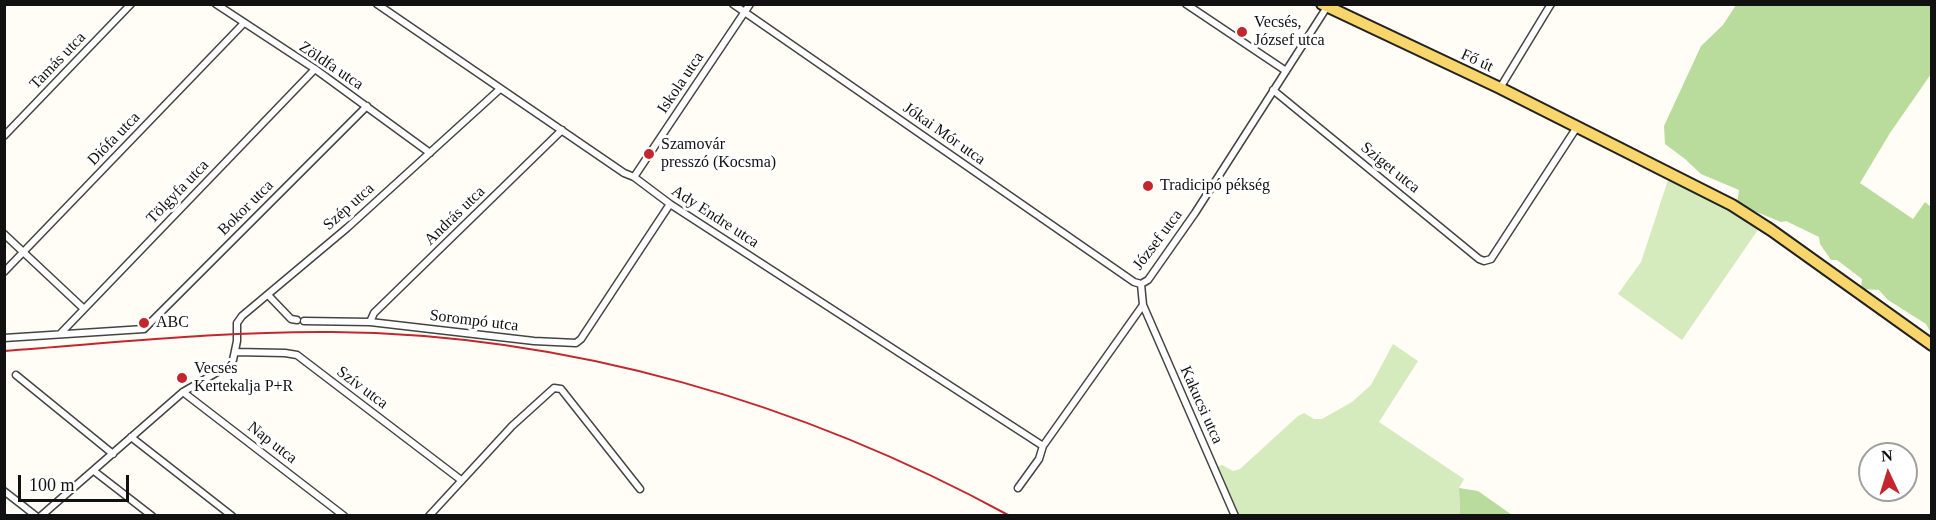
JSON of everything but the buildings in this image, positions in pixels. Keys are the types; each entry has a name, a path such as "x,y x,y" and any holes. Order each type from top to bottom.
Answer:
{"main road":[{"name":"Fő út","path":"1324,6 1500,88 1732,205 1772,230 1932,345"}],"street":[{"name":"Tamás utca","path":"4,136 131,4"},
{"name":"Zöldfa utca","path":"216,4 243,24 315,69 430,153"},
{"name":"Ady Endre utca","path":"377,4 624,173 634,177 670,204 1043,446"},
{"name":"Jókai Mór utca","path":"733,4 1134,282 1141,284"},
{"name":"Iskola utca","path":"634,177 750,4"},
{"path":"1186,4 1286,71"},
{"path":"1500,88 1551,4"},
{"name":"József utca","path":"1143,305 1141,284 1148,280 1196,213 1286,71 1324,6"},
{"name":"Diófa utca","path":"4,272 243,24"},
{"name":"Tölgyfa utca","path":"60,333 315,69"},
{"name":"Szép utca","path":"235,352 237,323 242,316 347,228 500,89"},
{"name":"Sziget utca","path":"1273,90 1479,259 1485,261 1491,260 1577,127"},
{"name":"Bokor utca","path":"60,333 144,330 366,106"},
{"name":"András utca","path":"370,322 374,313 562,130"},
{"name":"Sorompó utca","path":"268,295 291,319 370,322 534,341 576,343 581,339 670,204"},
{"path":"4,234 84,309"},
{"path":"1018,488 1039,459 1043,446 1143,305"},
{"name":"Kakucsi utca","path":"1143,305 1235,516"},
{"path":"4,338 60,333"},
{"path":"4,491 38,516 94,471 183,392 226,368 233,360 235,352"},
{"name":"Szív utca","path":"235,352 297,355 461,480"},
{"path":"16,375 113,454"},
{"path":"429,516 512,426 554,388 561,389 639,489"},
{"name":"Nap utca","path":"183,392 344,516"},
{"path":"131,437 232,516"},
{"path":"94,471 152,516"}],"green space":[{"path":"1736,5 1931,5 1931,74 1890,133 1860,183 1913,219 1925,202 1931,207 1931,333 1926,324 1888,300 1879,290 1861,289 1862,279 1837,260 1831,260 1820,244 1819,237 1786,221 1781,222 1737,204 1739,190 1701,174 1665,144 1664,126 1701,46 1723,25"},
{"path":"1670,174 1762,224 1682,340 1618,294 1641,262"},
{"path":"1393,344 1418,361 1379,422 1464,479 1459,488 1460,515 1235,515 1215,468 1222,465 1233,471 1240,469 1298,416 1304,413 1314,419 1322,419 1352,402 1371,385"},
{"path":"1459,488 1478,491 1512,515 1460,515"}],"railway":[{"path":"4,351 168,338 291,332 421,336 509,346 596,361 682,382 767,409 850,440 931,476 1010,516"}],"place":[{"name":"Vecsés, József utca","path":"1242,32"},
{"name":"Szamovár presszó (Kocsma)","path":"649,154"},
{"name":"Tradicipó pékség","path":"1148,186"},
{"name":"ABC","path":"144,323"},
{"name":"Vecsés Kertekalja P+R","path":"182,378"}]}
